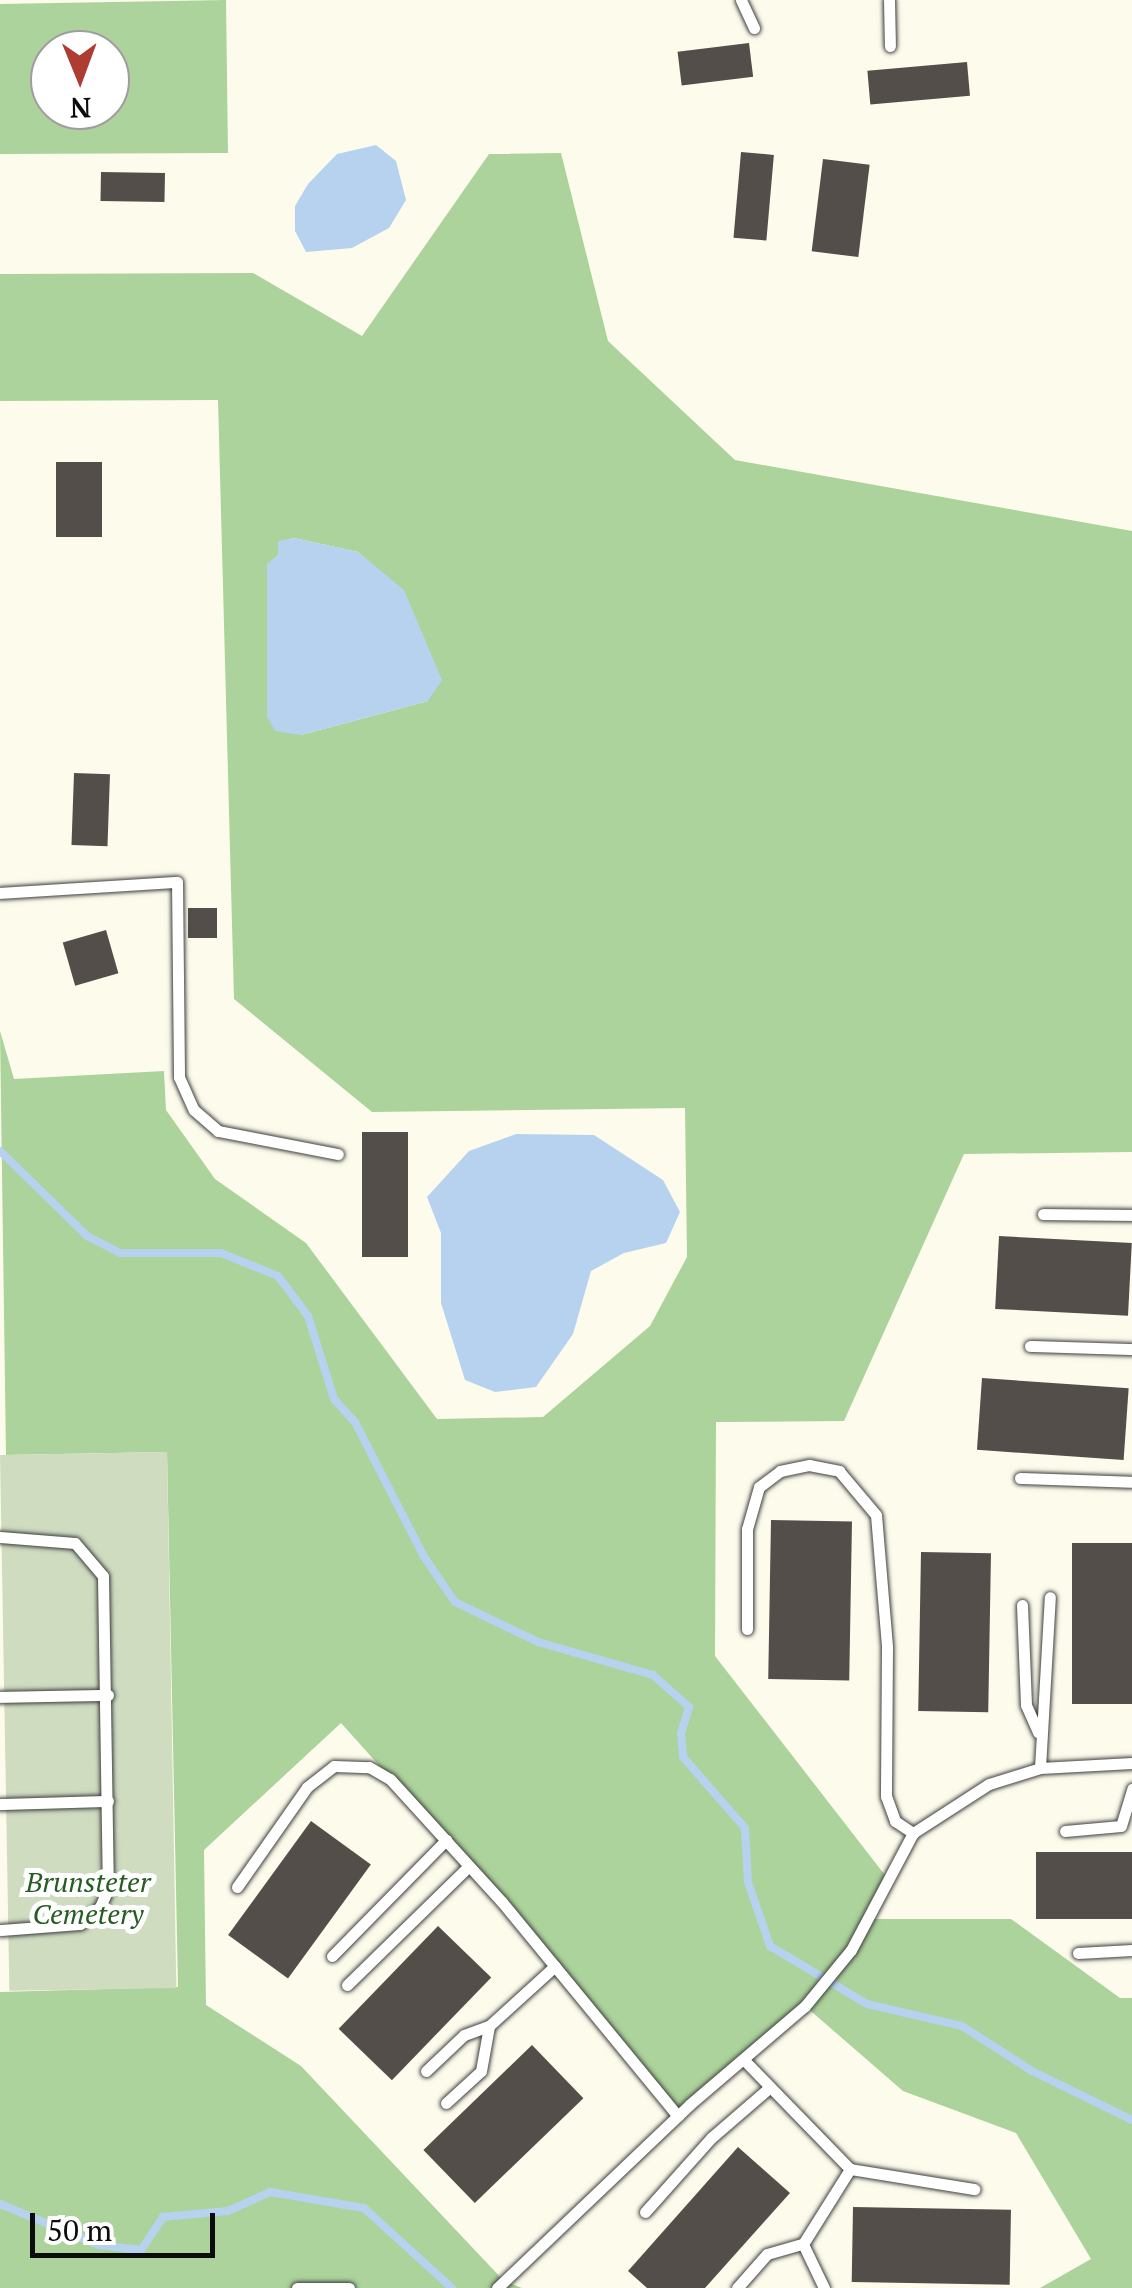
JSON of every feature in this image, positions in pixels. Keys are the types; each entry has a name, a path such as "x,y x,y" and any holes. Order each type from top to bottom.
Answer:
{"lane":[{"path":"741,0 754,28"},
{"path":"889,0 890,46"},
{"path":"0,893 177,882 179,1077 194,1110 218,1131 338,1154"},
{"path":"1043,1214 1132,1215"},
{"path":"1030,1346 1132,1349"},
{"path":"748,1629 747,1529 758,1487 780,1471 809,1464 839,1472 876,1514 886,1647 886,1796 895,1820 914,1833"},
{"path":"1020,1478 1132,1482"},
{"path":"0,1537 53,1537 91,1554 108,1595 108,1889 100,1908 70,1926 0,1930"},
{"path":"1038,1732 1048,1702 1050,1597"},
{"path":"1022,1605 1026,1705 1038,1732 1040,1768"},
{"path":"0,1697 108,1696"},
{"path":"237,1888 307,1787 334,1766 354,1762 390,1778 555,1966 678,2116"},
{"path":"496,2288 678,2116 805,2006 851,1950 914,1833 949,1804 1040,1768 1132,1763"},
{"path":"1066,1831 1121,1826 1132,1790"},
{"path":"0,1804 108,1801"},
{"path":"332,1956 446,1840"},
{"path":"346,1984 469,1866"},
{"path":"1078,1954 1132,1950"},
{"path":"426,2071 464,2034 488,2026 555,1966"},
{"path":"446,2103 481,2071 488,2026"},
{"path":"744,2060 850,2169 974,2189"},
{"path":"644,2212 712,2138 770,2086"},
{"path":"737,2288 767,2254 803,2244 850,2169"},
{"path":"803,2244 824,2288"},
{"path":"297,2288 349,2288"}],"green space":[{"path":"226,0 228,153 0,154 0,4"},
{"path":"561,153 608,341 735,460 1132,531 1132,1152 964,1154 844,1421 716,1422 715,1656 888,1879 868,1919 1011,1919 1120,1998 1132,1998 1132,2288 1040,2288 1091,2259 1016,2133 903,2091 805,2006 678,2116 502,1902 341,1723 204,1850 206,2005 301,2066 504,2281 522,2288 0,2288 0,1992 178,1987 167,1452 6,1455 0,1031 14,1079 164,1071 166,1110 215,1179 306,1243 437,1419 543,1417 650,1326 687,1257 685,1108 372,1112 234,999 218,400 0,401 0,274 253,273 362,336 489,154","holes":["294,538 358,552 376,568 428,701 301,735 267,717 267,565 278,555 278,542"]},
{"name":"Brunsteter Cemetery","path":"167,1452 176,1988 9,1991 0,1455"}],"water":[{"path":"376,145 396,161 406,200 389,228 352,248 306,252 295,231 295,206 308,184 337,154"},
{"path":"294,538 358,552 404,590 442,680 428,701 301,735 275,731 267,717 267,564 278,555 278,541"},
{"path":"516,1134 594,1135 663,1180 680,1212 666,1243 624,1253 591,1271 573,1334 536,1387 495,1392 465,1380 441,1303 441,1233 427,1197 469,1151"}],"building":[{"path":"749,43 753,77 682,86 678,52"},
{"path":"967,62 970,96 870,105 867,71"},
{"path":"741,152 774,155 766,241 734,238"},
{"path":"823,159 870,165 858,257 812,251"},
{"path":"101,172 165,173 164,202 100,201"},
{"path":"56,462 102,462 102,537 56,537"},
{"path":"74,773 110,774 107,846 71,845"},
{"path":"188,908 217,908 217,938 188,938"},
{"path":"106,930 118,973 75,986 63,942"},
{"path":"362,1132 408,1132 408,1257 362,1257"},
{"path":"999,1236 1132,1243 1128,1316 995,1309"},
{"path":"982,1378 1129,1388 1124,1460 977,1450"},
{"path":"771,1520 852,1521 849,1680 768,1679"},
{"path":"1072,1543 1132,1543 1132,1704 1072,1704"},
{"path":"921,1552 991,1553 988,1712 918,1711"},
{"path":"311,1821 371,1864 288,1979 228,1935"},
{"path":"1036,1852 1132,1852 1132,1919 1036,1919"},
{"path":"438,1926 491,1977 392,2080 339,2029"},
{"path":"532,2045 583,2098 475,2203 423,2150"},
{"path":"738,2147 790,2193 705,2288 647,2288 628,2271"},
{"path":"853,2207 1011,2210 1010,2285 852,2282"}],"waterway":[{"path":"0,1151 87,1236 120,1253 221,1253 278,1276 308,1316 334,1399 355,1422 423,1555 455,1602 538,1642 653,1675 689,1707 681,1733 683,1757 745,1828 748,1882 770,1946 867,2004 962,2026 1032,2071 1132,2120"},
{"path":"0,2204 99,2245 141,2250 163,2217 228,2211 270,2192 364,2208 452,2288"}]}
